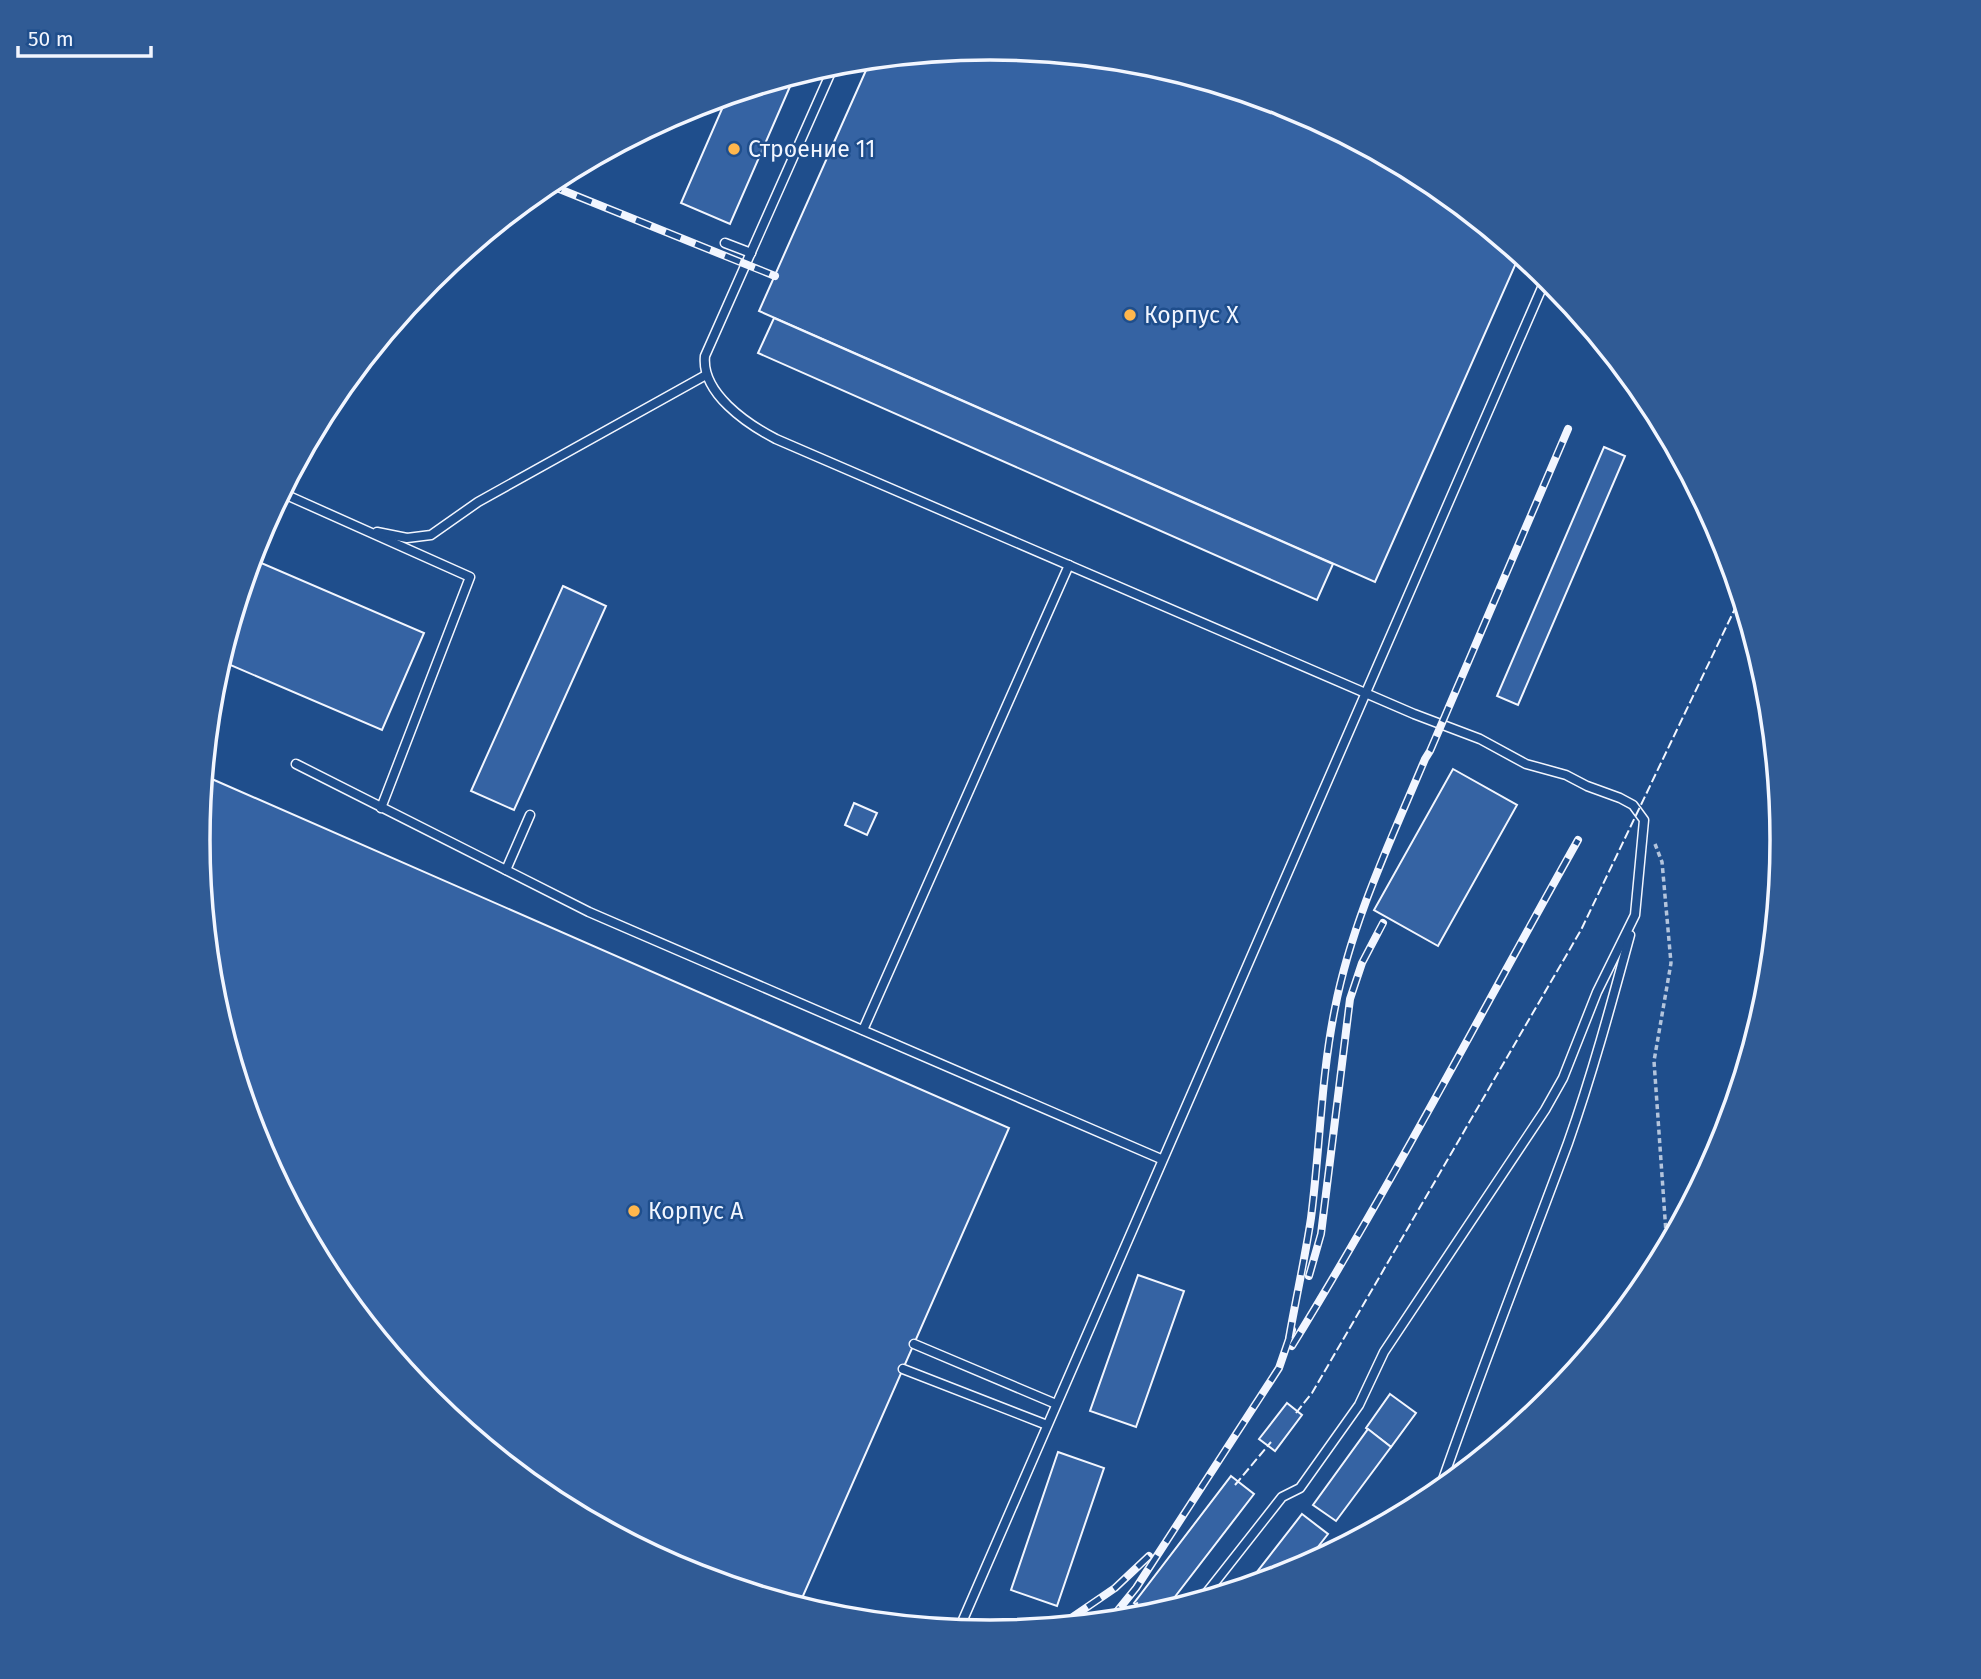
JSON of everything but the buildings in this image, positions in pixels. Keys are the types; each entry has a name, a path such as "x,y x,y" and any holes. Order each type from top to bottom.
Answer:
{"lane":[{"path":"829,76 705,356 706,375 733,412 754,428 1364,692 1480,739 1526,764 1566,775 1620,798 1633,806 1644,820 1635,915 1604,1031 1568,1141 1445,1472"},
{"path":"725,243 751,253"},
{"path":"962,1619 1542,288"},
{"path":"364,530 407,538 431,535 478,502 706,375"},
{"path":"290,497 470,577 381,808"},
{"path":"863,1030 1069,565"},
{"path":"296,764 589,912 1161,1159"},
{"path":"506,870 530,816"},
{"path":"1211,1587 1282,1497 1300,1488 1359,1405 1384,1352 1563,1078 1597,992 1635,915"},
{"path":"914,1344 1056,1404"},
{"path":"903,1369 1047,1425"}],"path":[{"path":"1644,820 1662,862 1671,963 1654,1061 1666,1230"}],"railway":[{"path":"560,189 775,276"},
{"path":"1289,1338 1311,1218 1330,1034 1351,944 1386,850 1568,429"},
{"path":"1292,1346 1402,1158 1578,840"},
{"path":"1309,1276 1321,1234 1350,999 1362,963 1383,923"},
{"path":"1119,1609 1136,1588 1279,1368 1292,1330"},
{"path":"1076,1615 1115,1588 1149,1556"}],"fence":[{"path":"1296,1413 1312,1393 1581,930 1735,609"},
{"path":"1235,1485 1271,1442"},
{"path":"1135,1606 1139,1601"}],"place":[{"name":"Строение 11","path":"734,149"},
{"name":"Корпус Х","path":"1130,315"},
{"name":"Корпус А","path":"634,1211"}]}
